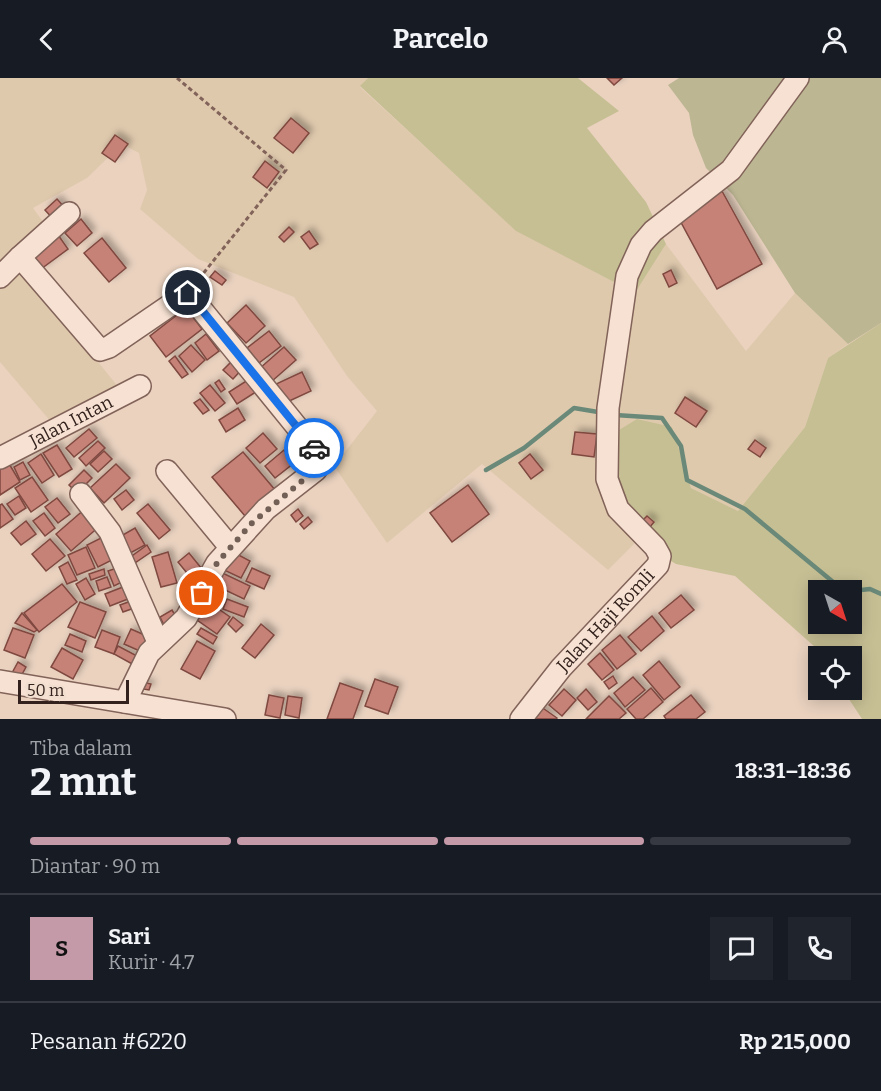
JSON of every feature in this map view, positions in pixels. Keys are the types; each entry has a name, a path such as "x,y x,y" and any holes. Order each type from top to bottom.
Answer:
{"street":[{"name":"Jalan Haji Romli","path":"520,719 561,668 658,565 660,556 655,547 618,509 612,498 607,479 607,415 627,276 633,259 653,231 731,170 798,78"},
{"path":"0,277 69,213"},
{"path":"20,257 100,350 109,347 188,293 260,379 319,454 321,461 316,470 266,508 217,563 186,618 158,642 149,653 126,702"},
{"name":"Jalan Intan","path":"0,458 140,386"},
{"path":"167,471 230,547"},
{"path":"81,495 110,532 158,642"},
{"path":"0,681 225,719"}],"path":[{"path":"177,78 286,170 188,293"}],"shaded area":[{"path":"0,78 368,78 360,87 517,231 635,293 666,244 746,351 795,293 848,344 828,358 805,427 738,511 691,488 671,427 637,541 608,570 482,464 387,543 334,466 377,411 347,376 294,297 198,259 140,209 147,190 139,153 122,144 87,178 33,208 52,234 19,264 124,394 63,436 0,362"},
{"path":"368,78 578,78 619,111 587,128 646,202 666,244 635,293 516,231 360,86"},
{"path":"679,78 881,78 881,323 848,344 795,293 733,195 706,168 693,135 689,113 668,85"},
{"path":"881,323 881,719 862,719 850,700 862,700 862,646 814,646 735,576 676,564 637,541 608,509 606,438 637,419 672,427 691,488 738,511 805,427 828,358"}],"building":[{"path":"607,78 622,78 614,85"},
{"path":"291,118 309,133 293,153 274,138"},
{"path":"115,135 128,144 115,162 102,153"},
{"path":"265,161 279,172 267,188 253,177"},
{"path":"722,191 762,264 717,289 677,215"},
{"path":"57,199 66,209 54,220 45,210"},
{"path":"81,219 92,233 77,246 65,233"},
{"path":"289,227 294,232 284,242 279,237"},
{"path":"309,231 318,244 310,249 301,237"},
{"path":"56,232 68,249 41,269 29,252"},
{"path":"102,238 126,268 109,282 84,253"},
{"path":"671,270 677,283 669,287 663,274"},
{"path":"215,271 226,280 222,285 210,277"},
{"path":"246,305 265,326 246,343 227,323"},
{"path":"186,308 202,329 166,357 150,336"},
{"path":"269,331 281,346 259,363 247,348"},
{"path":"206,334 219,351 207,360 195,343"},
{"path":"191,345 205,360 192,372 179,356"},
{"path":"284,347 296,360 271,382 259,369"},
{"path":"175,356 188,374 182,378 169,361"},
{"path":"235,358 244,367 233,379 223,370"},
{"path":"302,372 311,391 285,403 276,384"},
{"path":"251,378 259,390 237,404 229,392"},
{"path":"219,380 225,389 221,392 215,383"},
{"path":"210,385 225,403 215,411 200,393"},
{"path":"685,397 707,411 696,427 675,413"},
{"path":"200,399 209,410 203,414 194,403"},
{"path":"238,408 245,420 226,432 219,420"},
{"path":"89,429 97,438 74,457 66,448"},
{"path":"575,432 597,434 594,457 572,454"},
{"path":"263,433 277,449 260,463 246,448"},
{"path":"755,440 766,448 760,457 748,449"},
{"path":"98,441 105,448 86,466 79,458"},
{"path":"57,445 72,469 59,477 43,453"},
{"path":"284,450 294,463 275,478 265,466"},
{"path":"104,451 112,459 98,472 90,464"},
{"path":"243,452 276,491 245,516 212,477"},
{"path":"41,454 54,475 42,483 28,463"},
{"path":"530,454 543,470 531,479 519,463"},
{"path":"8,462 20,482 0,495 0,467"},
{"path":"23,462 30,475 20,480 14,467"},
{"path":"116,464 130,478 104,503 90,488"},
{"path":"84,470 92,478 77,493 69,485"},
{"path":"32,477 48,500 31,512 15,488"},
{"path":"468,485 489,514 452,542 430,513"},
{"path":"126,490 134,500 122,510 114,499"},
{"path":"19,496 26,508 15,515 7,504"},
{"path":"57,498 70,514 58,523 45,507"},
{"path":"2,504 13,519 0,528 0,505"},
{"path":"148,504 170,530 159,539 137,513"},
{"path":"86,508 101,525 71,551 56,534"},
{"path":"298,509 303,516 296,522 291,515"},
{"path":"44,513 55,528 45,536 33,521"},
{"path":"647,516 654,522 650,527 643,520"},
{"path":"308,517 312,522 304,529 300,524"},
{"path":"26,521 36,534 21,545 11,533"},
{"path":"135,528 145,545 123,557 114,540"},
{"path":"105,536 116,558 98,567 87,545"},
{"path":"50,539 65,556 46,571 32,554"},
{"path":"147,545 151,552 129,567 125,561"},
{"path":"86,547 95,568 77,575 68,555"},
{"path":"168,552 177,583 161,587 152,557"},
{"path":"233,552 250,561 241,578 224,570"},
{"path":"189,553 202,569 191,578 178,562"},
{"path":"68,562 77,580 67,584 59,567"},
{"path":"120,567 126,580 114,586 108,571"},
{"path":"252,568 270,576 264,589 246,581"},
{"path":"104,569 105,575 91,580 89,574"},
{"path":"214,569 250,586 244,599 208,582"},
{"path":"107,577 111,587 99,591 96,581"},
{"path":"86,578 95,594 85,600 76,584"},
{"path":"62,584 77,602 39,632 24,613"},
{"path":"189,584 194,598 183,602 179,588"},
{"path":"128,585 133,597 110,606 105,594"},
{"path":"210,590 224,595 221,604 207,599"},
{"path":"681,595 694,610 671,628 659,613"},
{"path":"227,599 248,607 244,617 223,609"},
{"path":"134,600 137,607 123,612 120,605"},
{"path":"80,602 106,612 95,638 68,627"},
{"path":"210,603 230,617 217,634 197,620"},
{"path":"172,610 179,622 166,629 160,617"},
{"path":"22,613 37,630 34,632 15,623"},
{"path":"652,616 664,631 641,651 628,637"},
{"path":"233,617 243,625 236,632 228,624"},
{"path":"261,624 274,635 255,658 242,648"},
{"path":"13,628 34,635 25,658 4,650"},
{"path":"201,628 217,637 213,644 197,634"},
{"path":"131,629 149,637 142,652 124,644"},
{"path":"102,630 120,637 114,654 95,647"},
{"path":"70,634 86,641 82,652 65,645"},
{"path":"620,635 636,654 617,669 602,650"},
{"path":"197,641 215,651 200,679 181,669"},
{"path":"118,646 139,657 134,665 114,654"},
{"path":"62,648 83,660 73,679 51,667"},
{"path":"600,653 614,670 602,680 588,664"},
{"path":"659,661 680,687 664,700 643,675"},
{"path":"18,662 26,667 20,678 12,673"},
{"path":"613,676 617,683 609,689 604,682"},
{"path":"633,677 645,690 625,707 614,693"},
{"path":"375,679 398,687 388,714 365,706"},
{"path":"138,681 151,684 149,690 137,688"},
{"path":"340,683 363,691 353,719 327,719"},
{"path":"651,688 663,702 643,719 636,719 627,709"},
{"path":"564,689 576,700 562,716 549,705"},
{"path":"586,689 597,702 588,710 577,698"},
{"path":"269,695 284,698 280,718 265,715"},
{"path":"691,695 705,712 696,719 666,719 664,716"},
{"path":"288,696 302,698 299,718 285,715"},
{"path":"609,696 626,713 619,719 586,719"},
{"path":"537,704 557,718 528,719"}],"waterway":[{"path":"486,470 524,448 574,408 604,413"},
{"path":"615,415 662,418 681,446 687,480 745,509 831,580"},
{"path":"862,590 870,589 881,594"}],"way so far":[{"path":"202,593 217,563 252,523 266,508 320,466 319,454 314,448"}],"route":[{"path":"188,293 314,448"}]}
